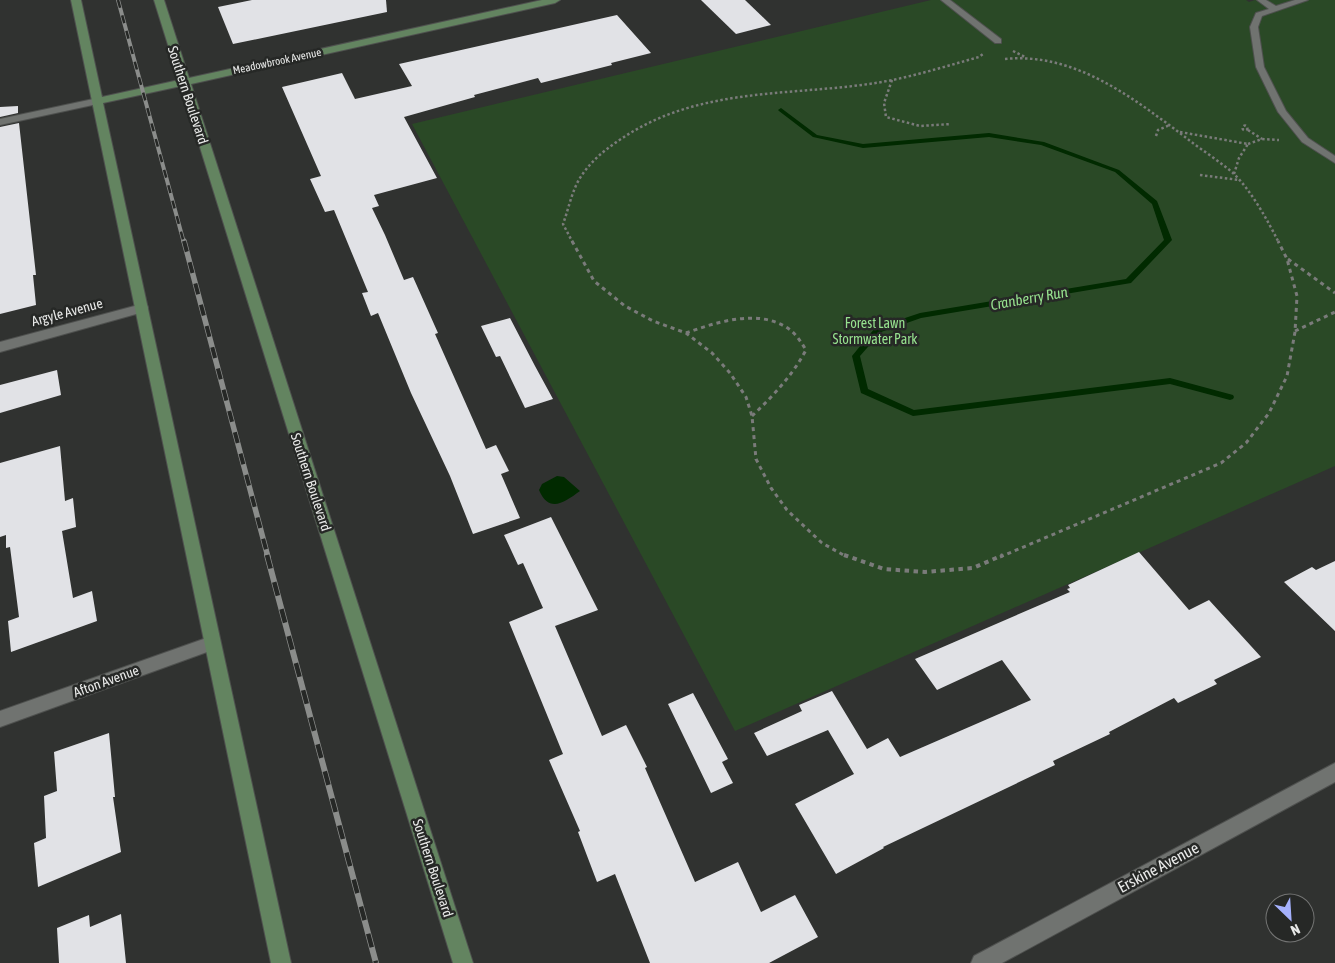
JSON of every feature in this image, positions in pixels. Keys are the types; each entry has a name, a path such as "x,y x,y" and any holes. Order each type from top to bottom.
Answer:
{"street":[{"path":"76,0 281,963"},
{"name":"Southern Boulevard","path":"159,0 463,963"},
{"name":"Meadowbrook Avenue","path":"0,122 555,0"},
{"name":"Argyle Avenue","path":"0,347 142,308"},
{"name":"Afton Avenue","path":"0,719 212,643"},
{"name":"Erskine Avenue","path":"981,963 1335,772"}],"lane":[{"path":"945,0 998,40"},
{"path":"1261,0 1275,8"},
{"path":"1304,0 1275,8 1259,15 1254,27 1260,67 1282,112 1305,140 1335,160"}],"path":[{"path":"985,58 979,57 868,85 750,94 658,116 620,139 597,157 581,175 563,224 594,281 625,306 653,321 686,333 712,353 730,373 746,397 752,416 756,460 771,488 787,510 822,543 845,556 884,569 925,572 973,568 1221,463 1246,443 1269,412 1287,376 1295,332 1297,296 1287,259 1266,217 1234,174 1180,132 1121,91 1072,67 1025,57 1002,59"},
{"path":"892,80 884,103 886,117 920,126 951,124"},
{"path":"1156,136 1158,130 1170,125"},
{"path":"1247,130 1262,139"},
{"path":"1180,132 1248,144 1262,139 1305,140"},
{"path":"1234,174 1239,158 1248,144"},
{"path":"1200,175 1240,181"},
{"path":"1287,259 1335,293"},
{"path":"1295,332 1335,312"},
{"path":"686,333 711,324 742,319 774,321 787,327 797,336 806,350 799,364 788,382 752,416"}],"green space":[{"name":"Forest Lawn Stormwater Park","path":"931,0 1246,0 1249,2 1255,0 1335,0 1335,466 735,731 412,124"}],"shaded area":[{"path":"557,476 564,477 580,491 563,502 552,504 543,497 539,490 542,484"}],"building":[{"path":"252,0 386,0 387,12 233,44 218,7"},
{"path":"701,0 745,0 771,25 736,34"},
{"path":"617,15 651,53 541,83 538,78 474,95 475,97 404,117 437,178 374,195 379,206 372,208 404,280 413,277 438,333 435,334 486,449 496,445 509,471 501,474 520,518 473,534 450,476 411,393 378,313 371,316 362,293 368,292 334,210 325,212 310,179 321,176 282,87 342,73 355,99 412,86 399,64"},
{"path":"18,106 18,113 0,117 0,107"},
{"path":"19,123 36,275 33,275 36,305 0,314 0,127"},
{"path":"510,318 553,399 525,408 500,356 496,357 481,326"},
{"path":"57,370 61,395 0,413 0,385"},
{"path":"60,446 65,501 73,498 76,527 62,531 73,598 92,591 97,621 11,652 8,621 19,617 10,547 6,548 6,535 0,537 0,463"},
{"path":"551,517 598,610 555,626 602,736 626,725 647,767 645,768 695,882 738,862 761,912 795,895 818,937 769,963 650,963 615,874 597,882 578,832 580,831 549,760 563,754 509,622 543,608 523,563 518,565 504,535"},
{"path":"1139,552 1189,610 1209,600 1261,657 1214,680 1217,684 1178,703 1174,698 1109,732 1110,734 1053,761 1055,765 883,847 836,874 795,804 854,774 828,730 767,756 754,733 802,711 799,705 832,691 867,749 888,738 900,757 1031,700 1002,660 937,690 915,659 1070,592 1067,589 1070,588 1068,585"},
{"path":"1335,561 1335,631 1284,582 1312,567 1316,570"},
{"path":"693,693 728,759 722,762 733,783 711,793 668,704"},
{"path":"109,733 115,797 113,797 121,852 38,887 34,843 46,838 44,796 57,791 54,752"},
{"path":"121,914 126,963 59,963 57,928 89,915 90,927"}],"waterway":[{"name":"Cranberry Run","path":"781,110 815,136 863,146 989,135 1042,143 1117,171 1155,203 1168,240 1128,281 920,316 878,330 856,356 864,391 913,413 1170,381 1230,397"}],"railway":[{"path":"118,0 184,243"},
{"path":"184,241 268,557"},
{"path":"267,555 376,963"}]}
